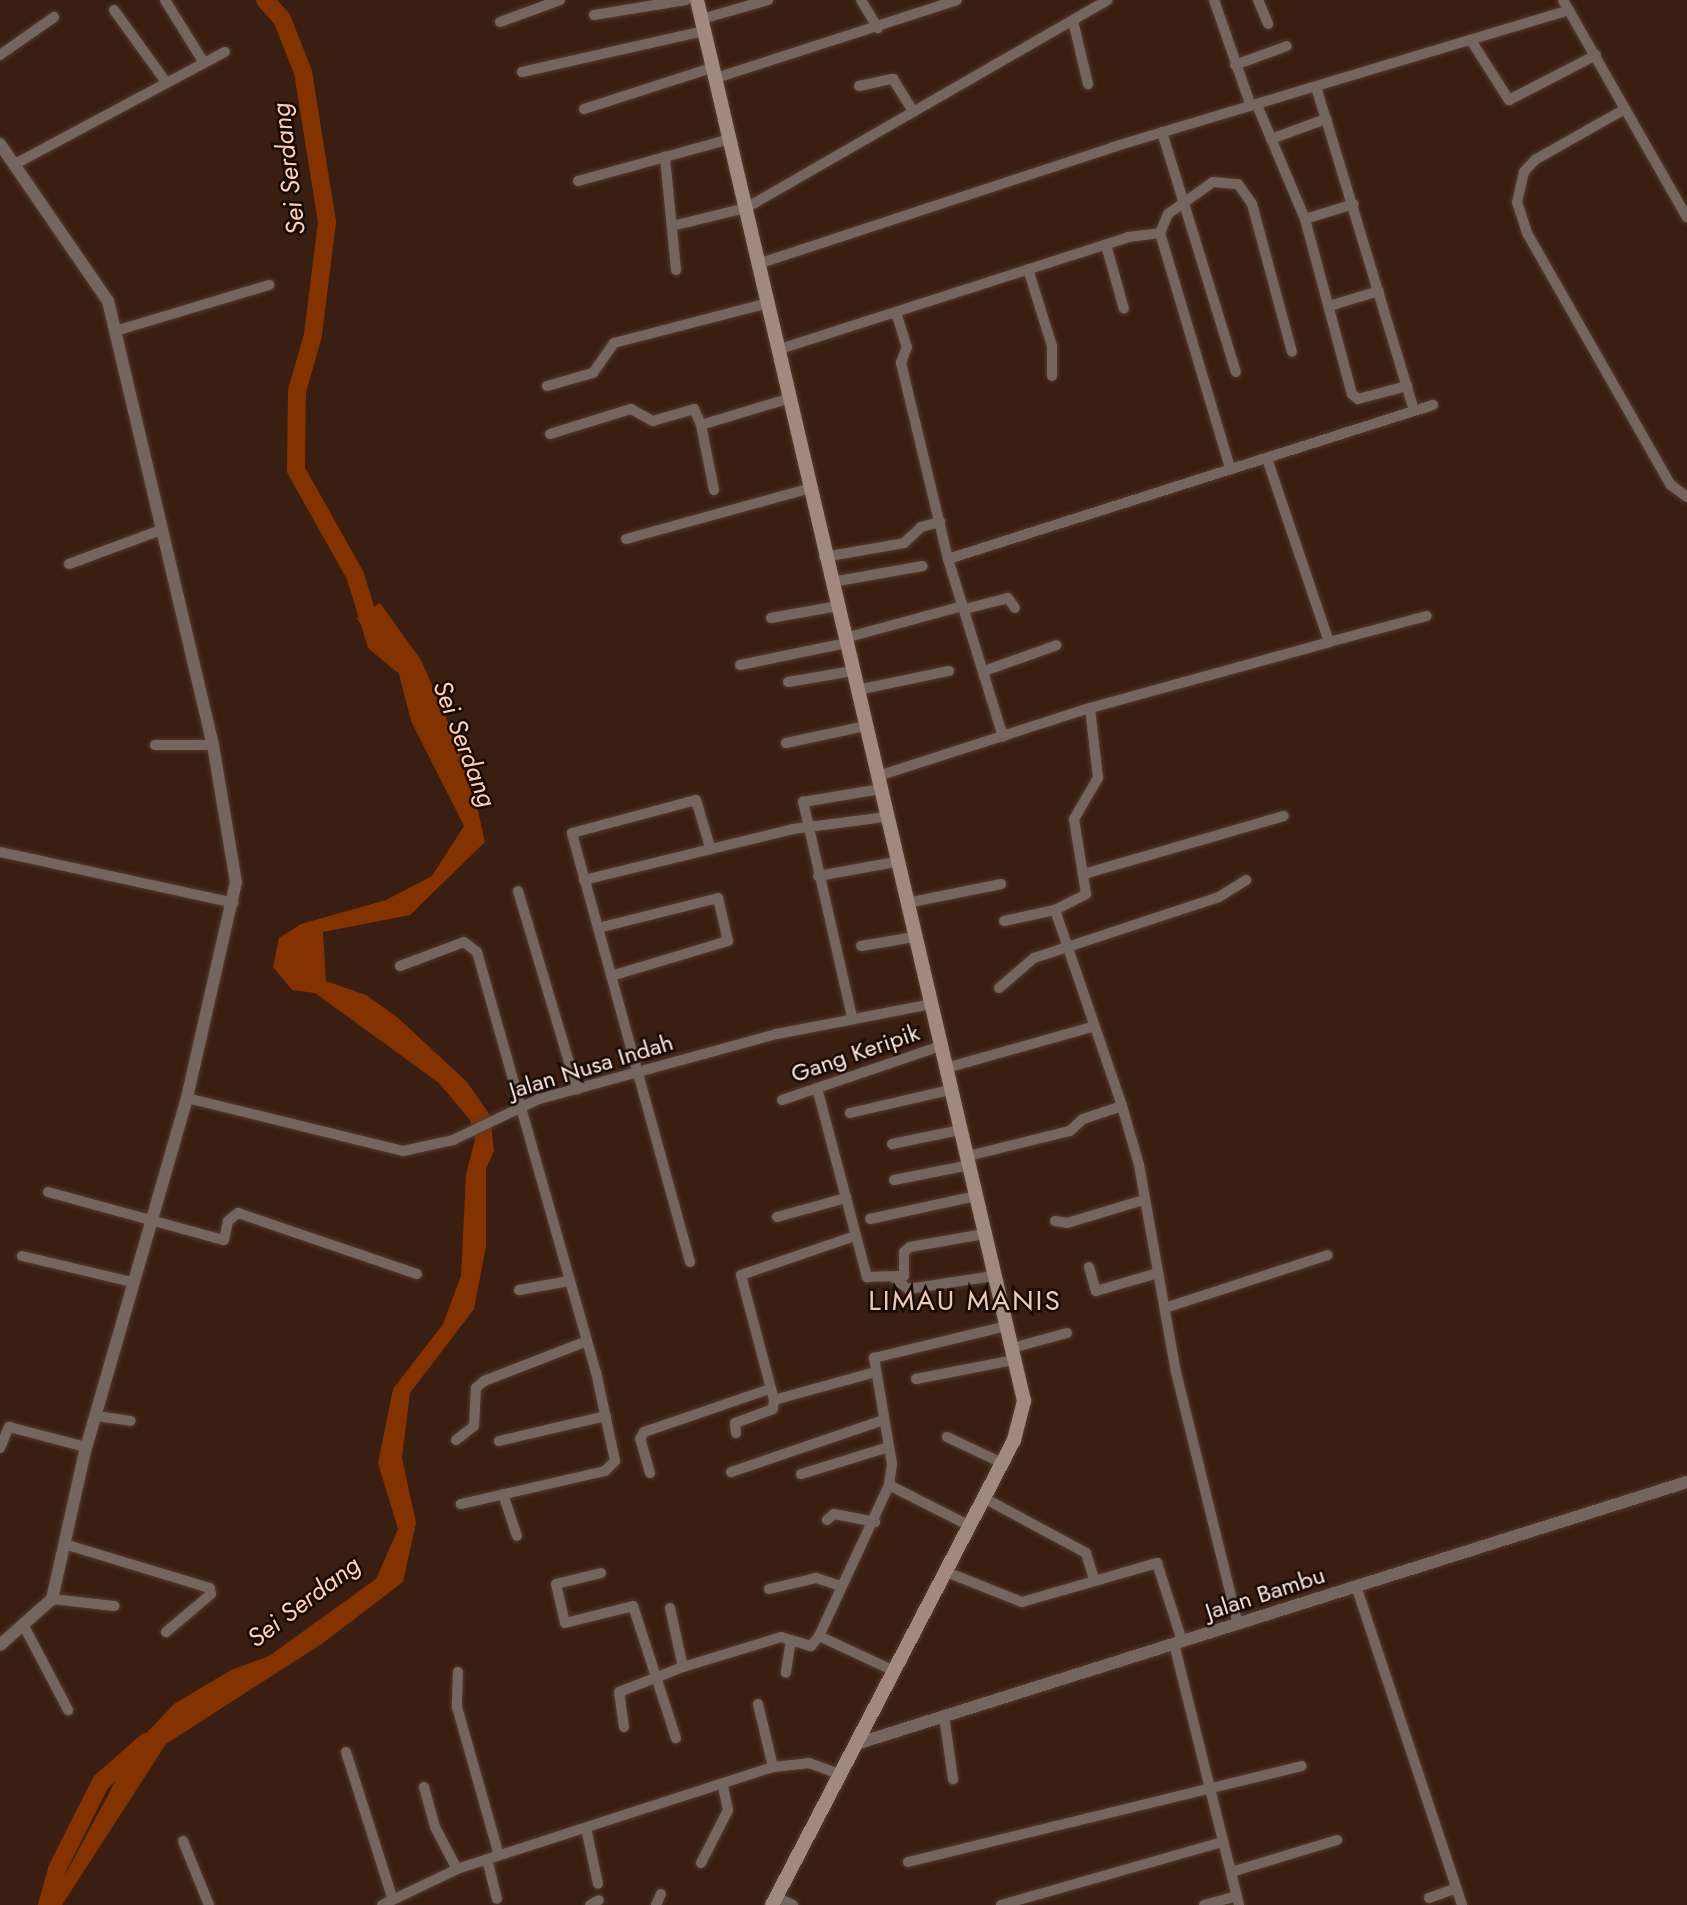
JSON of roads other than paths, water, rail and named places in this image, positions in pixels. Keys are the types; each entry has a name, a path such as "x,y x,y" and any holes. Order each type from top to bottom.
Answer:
{"main road":[{"path":"696,0 747,208 765,304 811,488 824,557 838,606 896,862 969,1161 1024,1411 1002,1463 774,1901"}],"street":[{"path":"164,0 204,63"},
{"path":"500,22 560,0"},
{"path":"594,15 686,0"},
{"path":"522,72 703,25 768,0"},
{"path":"861,0 878,28"},
{"path":"584,109 878,28 957,0"},
{"path":"672,226 747,208 1107,0"},
{"path":"1214,0 1235,65 1271,139 1305,219 1352,394 1358,400 1407,386"},
{"path":"1258,0 1268,24"},
{"path":"758,264 1163,132 1472,42 1566,5 1687,217"},
{"path":"114,10 166,82"},
{"path":"0,55 54,17"},
{"path":"1073,21 1088,84"},
{"path":"1472,42 1492,81 1511,100 1596,55"},
{"path":"1235,65 1287,46"},
{"path":"15,164 225,52"},
{"path":"859,86 893,79 914,112"},
{"path":"1316,87 1354,204 1412,404"},
{"path":"1625,109 1535,160 1524,172 1517,202 1527,233 1671,485 1687,497"},
{"path":"1271,139 1326,119"},
{"path":"1163,132 1188,203 1236,372"},
{"path":"578,181 730,139"},
{"path":"0,144 98,281 115,331 213,745 233,853 234,903 187,1098 149,1220 86,1447 52,1599 25,1628 0,1645"},
{"path":"666,157 676,270"},
{"path":"1230,468 1160,233 1168,214 1188,203 1221,178 1249,197 1293,352"},
{"path":"1305,219 1354,204"},
{"path":"777,350 1028,269 1107,245 1160,233"},
{"path":"1107,245 1124,309"},
{"path":"1028,269 1052,346 1052,376"},
{"path":"115,331 269,285"},
{"path":"1329,306 1379,291"},
{"path":"547,386 593,373 614,343 765,304"},
{"path":"896,312 907,347 901,363 948,559 1003,737"},
{"path":"701,425 788,399"},
{"path":"948,559 1433,405"},
{"path":"550,434 631,409 653,421 694,410 701,425 714,490"},
{"path":"1267,459 1329,642"},
{"path":"626,539 811,488"},
{"path":"824,557 904,543 921,527 940,522"},
{"path":"69,564 161,530"},
{"path":"832,582 923,566"},
{"path":"740,666 964,607 1008,598 1015,608"},
{"path":"771,618 838,606"},
{"path":"852,1017 818,876 803,800 880,783 1090,708 1427,616"},
{"path":"984,671 1057,645"},
{"path":"788,682 853,671"},
{"path":"857,690 949,671"},
{"path":"1004,921 1055,910 1083,899 1084,874 1074,819 1098,778 1090,708"},
{"path":"786,743 866,726"},
{"path":"155,745 213,745"},
{"path":"690,1262 572,833 582,825 695,800 710,847"},
{"path":"1084,874 1284,816"},
{"path":"584,880 710,847 807,827 886,817"},
{"path":"0,852 234,903"},
{"path":"818,876 896,862"},
{"path":"999,988 1034,958 1067,943 1219,897 1246,880"},
{"path":"907,903 1001,884"},
{"path":"517,891 577,1089"},
{"path":"598,928 718,898 728,941 611,976"},
{"path":"1055,910 1092,1027 1122,1106 1164,1308 1237,1623"},
{"path":"861,946 914,937"},
{"path":"400,966 471,944 515,1108 587,1341 606,1416 615,1466 461,1504"},
{"name":"Jalan Nusa Indah","path":"187,1098 378,1149 453,1140 515,1108 577,1089 852,1017 931,1004"},
{"path":"946,1069 1092,1027"},
{"name":"Gang Keripik","path":"782,1100 941,1046"},
{"path":"817,1088 867,1278 894,1278 907,1272 904,1252 910,1247 984,1234"},
{"path":"850,1113 950,1090"},
{"path":"894,1180 1070,1131 1083,1119 1122,1106"},
{"path":"892,1144 960,1130"},
{"path":"48,1192 224,1240 228,1221 238,1213 417,1273"},
{"path":"870,1219 976,1196"},
{"path":"776,1217 846,1198"},
{"path":"1055,1221 1067,1223 1143,1200"},
{"path":"736,1433 735,1423 773,1409 774,1401 767,1390 741,1275 855,1236"},
{"path":"1164,1308 1328,1255"},
{"path":"22,1256 132,1282"},
{"path":"1089,1267 1096,1291 1158,1273"},
{"path":"894,1278 908,1289 994,1276"},
{"path":"519,1290 569,1281"},
{"path":"624,1727 619,1692 657,1681 683,1667 777,1638 811,1646 819,1636 841,1586 875,1522 889,1485 889,1447 872,1373 878,1354 1006,1326"},
{"path":"916,1379 1013,1354 1067,1333"},
{"path":"456,1440 474,1426 476,1388 484,1381 587,1341"},
{"path":"774,1401 872,1373"},
{"path":"650,1473 640,1438 644,1432 767,1390"},
{"path":"96,1416 131,1421"},
{"path":"499,1441 606,1416"},
{"path":"731,1472 884,1420"},
{"path":"0,1448 9,1427 86,1447"},
{"path":"947,1437 1002,1463"},
{"path":"801,1474 889,1447"},
{"name":"Jalan Bambu","path":"856,1744 1687,1482"},
{"path":"889,1485 968,1525"},
{"path":"503,1494 517,1536"},
{"path":"984,1498 1086,1553 1094,1579"},
{"path":"827,1521 834,1514 875,1522"},
{"path":"64,1544 210,1588 211,1594 166,1632"},
{"path":"944,1571 1022,1602 1094,1579 1157,1563 1238,1900 1204,1905"},
{"path":"601,1573 556,1584 565,1623 633,1606 676,1738"},
{"path":"769,1589 816,1577 841,1586"},
{"path":"1356,1586 1462,1905"},
{"path":"52,1599 115,1606"},
{"path":"670,1608 683,1667"},
{"path":"25,1628 68,1710"},
{"path":"819,1636 894,1671"},
{"path":"786,1673 791,1640"},
{"path":"458,1672 457,1707 499,1855"},
{"path":"758,1704 773,1767"},
{"path":"944,1716 953,1779"},
{"path":"346,1752 388,1903 457,1869 723,1786 773,1767 808,1763 840,1774"},
{"path":"908,1861 1301,1766"},
{"path":"701,1863 728,1810 723,1786"},
{"path":"424,1787 435,1827 457,1869"},
{"path":"586,1828 598,1884"},
{"path":"1231,1872 1337,1840"},
{"path":"183,1841 209,1905"},
{"path":"1001,1905 1222,1842"},
{"path":"487,1859 497,1899"},
{"path":"1429,1898 1456,1888"},
{"path":"656,1905 661,1894"},
{"path":"774,1901 793,1905"}],"waterway":[{"name":"Sei Serdang","path":"265,0 282,19 303,72 327,222 313,335 297,391 296,470 355,575 376,643 401,664"},
{"name":"Sei Serdang","path":"47,1905 57,1869 101,1782 146,1742"}],"district":[{"name":"LIMAU MANIS","path":"965,1301"}]}
